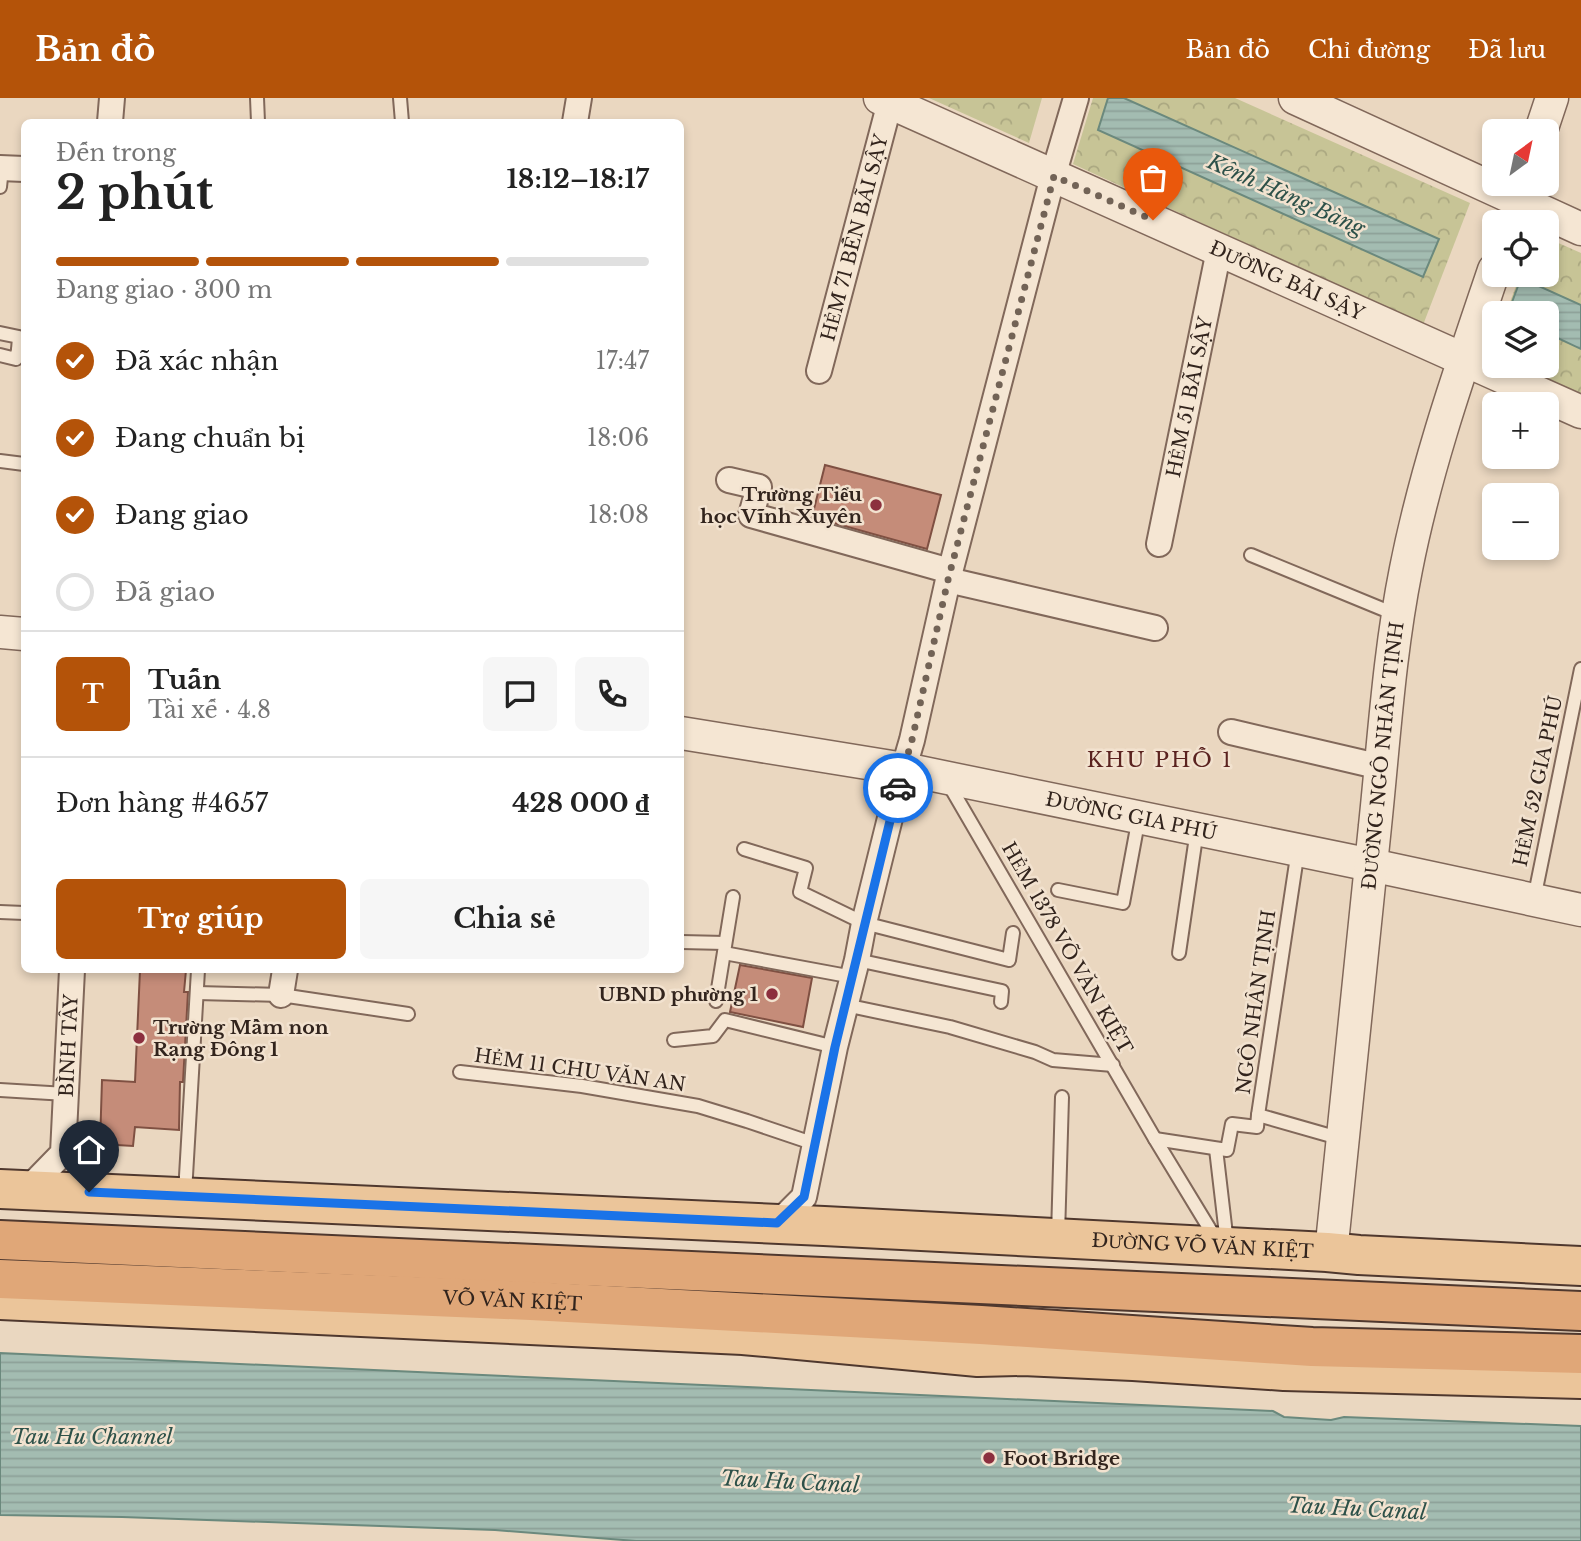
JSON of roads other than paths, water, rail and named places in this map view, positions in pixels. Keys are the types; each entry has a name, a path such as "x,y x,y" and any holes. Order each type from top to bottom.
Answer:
{"highway":[{"name":"VÕ VĂN KIỆT","path":"0,1240 1581,1311"},
{"name":"VÕ VĂN KIỆT","path":"0,1279 531,1301 1024,1342"},
{"path":"1024,1342 1581,1353"}],"main road":[{"path":"13,1190 802,1215"},
{"name":"ĐƯỜNG VÕ VĂN KIỆT","path":"802,1215 1058,1238 1581,1266"},
{"name":"VÕ VĂN KIỆT","path":"0,1300 743,1335 978,1357 1024,1342"},
{"path":"1024,1342 1133,1361 1283,1371 1581,1379"}],"street":[{"path":"110,119 112,98"},
{"path":"576,119 579,98"},
{"path":"802,1215 835,1047 949,576 1076,98"},
{"path":"1295,98 1517,202 1581,229"},
{"path":"1545,119 1552,98"},
{"name":"ĐƯỜNG BÃI SẬY","path":"885,100 1581,412"},
{"name":"HẺM 71 BẾN BÃI SẬY","path":"818,370 885,100"},
{"name":"HẺM 51 BÃI SẬY","path":"1159,544 1219,250"},
{"name":"ĐƯỜNG NGÔ NHÂN TỊNH","path":"1331,1253 1397,615 1419,512 1488,287"},
{"path":"729,480 759,487 751,515 949,576 1155,628"},
{"path":"0,632 21,634"},
{"path":"1231,732 1381,767"},
{"name":"ĐƯỜNG GIA PHÚ","path":"684,733 904,769 1581,909"},
{"name":"BÌNH TÂY","path":"63,1153 72,973"},
{"path":"281,995 285,973"},
{"path":"13,1190 63,1153 89,1192"}],"lane":[{"path":"257,98 258,119"},
{"path":"400,98 402,119"},
{"path":"0,333 19,337 21,350 16,359 0,355"},
{"path":"0,461 21,464"},
{"path":"1251,555 1397,615"},
{"name":"HẺM 52 GIA PHÚ","path":"1534,900 1581,669"},
{"name":"HẺM 1378 VÕ VĂN KIỆT","path":"944,777 1155,1139 1225,1247"},
{"path":"1058,890 1123,903 1139,817"},
{"path":"1179,953 1198,829"},
{"path":"744,849 806,868 800,892 864,923 1009,960 1013,933"},
{"name":"NGÔ NHÂN TỊNH","path":"1298,850 1258,1115 1342,1139"},
{"path":"716,1001 733,897"},
{"path":"0,912 21,913"},
{"path":"684,942 1002,991 1001,1002"},
{"path":"184,1197 198,973"},
{"path":"197,993 281,995 408,1014"},
{"path":"845,1005 950,1027 1035,1052 1053,1060 1112,1065"},
{"path":"674,1040 713,1035 725,1020 835,1047"},
{"name":"HẺM 11 CHU VĂN AN","path":"460,1072 582,1086 698,1106 815,1144"},
{"path":"0,1090 66,1094"},
{"path":"1058,1238 1062,1097"},
{"path":"1155,1139 1227,1150 1232,1124 1256,1127 1258,1115"},
{"path":"1216,1149 1225,1247"}],"water":[{"name":"Kênh Hàng Bàng","path":"1108,98 1124,98 1439,239 1423,277 1098,130"},
{"path":"1518,287 1541,287 1581,305 1581,349 1559,339 1559,301 1512,301"},
{"name":"Tau Hu Channel","path":"0,1353 1273,1411 1284,1417 1331,1420 1344,1417 1581,1426 1581,1541 636,1541 495,1530 0,1515"}],"place":[{"name":"Trường Tiểu học Vĩnh Xuyên","path":"876,505"},
{"name":"UBND phường 1","path":"772,994"},
{"name":"Trường Mầm non Rạng Đông 1","path":"139,1038"},
{"name":"Foot Bridge","path":"989,1458"}],"district":[{"name":"KHU PHỐ 1","path":"1160,760"}],"water label":[{"name":"Tau Hu Canal","path":"790,1482"},
{"name":"Tau Hu Canal","path":"1357,1509"}]}
